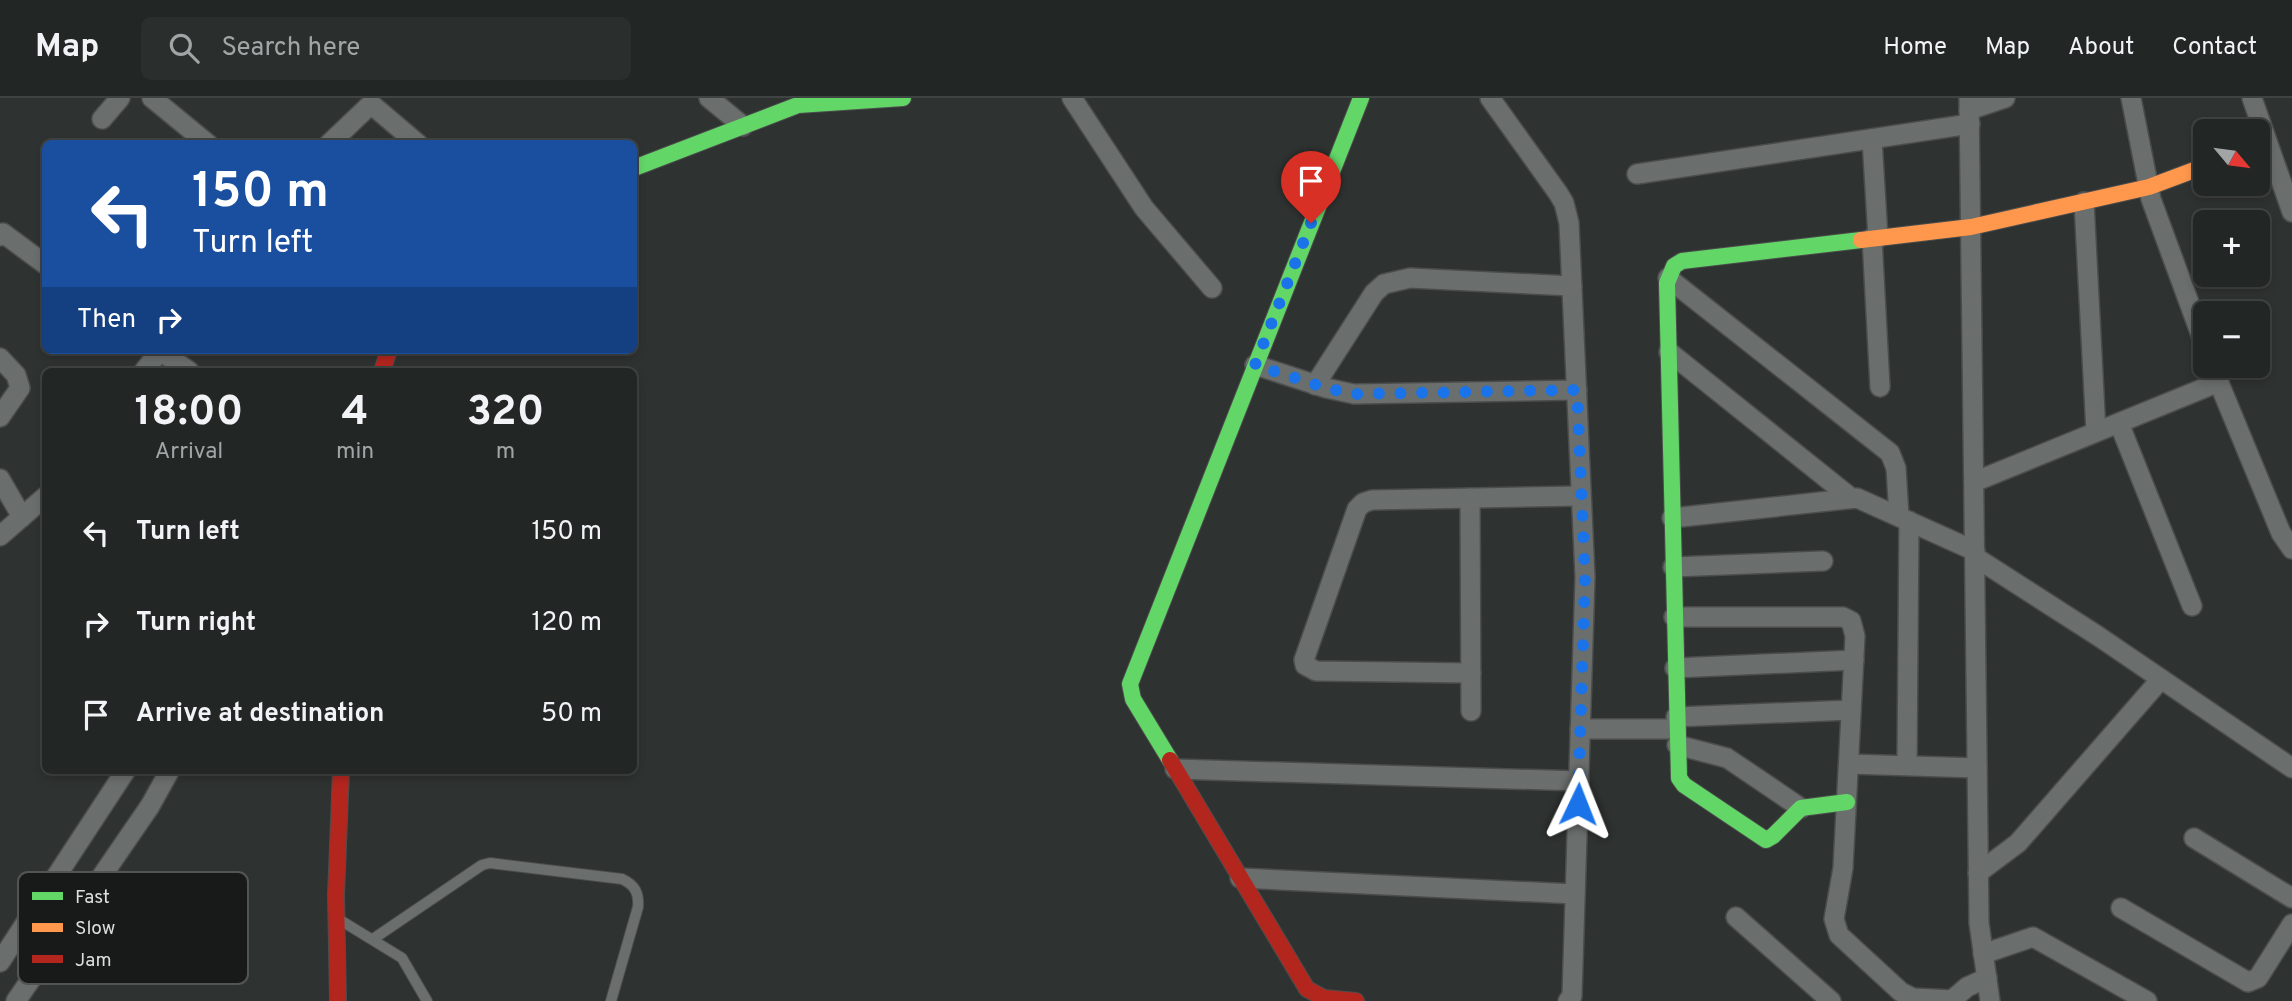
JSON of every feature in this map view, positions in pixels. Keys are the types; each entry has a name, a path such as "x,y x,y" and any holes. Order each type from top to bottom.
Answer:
{"street":[{"path":"102,119 120,98"},
{"path":"152,98 203,140"},
{"path":"709,98 743,125"},
{"path":"637,167 797,102 903,98"},
{"path":"1072,98 1144,208 1212,288"},
{"path":"1356,1001 1319,998 1307,989 1133,699 1130,684 1361,98"},
{"path":"1490,98 1564,203 1569,223 1585,585 1570,1000"},
{"path":"1637,174 1872,139 2005,98"},
{"path":"2131,98 2151,199 2193,313"},
{"path":"2252,98 2257,119"},
{"path":"333,140 371,100 414,140"},
{"path":"1969,111 1979,923 1990,1001"},
{"path":"1872,139 1880,387"},
{"path":"2270,160 2292,212"},
{"path":"1847,802 1801,808 1770,839 1761,839 1684,785 1677,771 1668,278 1674,266 1682,261 1971,227 2149,187 2193,170"},
{"path":"2084,202 2096,432"},
{"path":"0,236 3,233 42,262"},
{"path":"1315,385 1374,293 1384,284 1410,278 1572,286"},
{"path":"1668,278 1890,453 1896,468 1904,519 1907,765"},
{"path":"1669,352 1850,497"},
{"path":"146,368 157,354"},
{"path":"166,354 185,368"},
{"path":"0,358 16,375 20,388 0,417"},
{"path":"1255,365 1315,385 1354,394 1577,390"},
{"path":"1974,482 2119,423 2207,378"},
{"path":"2217,378 2281,533 2292,550"},
{"path":"2119,423 2192,606"},
{"path":"0,479 22,517"},
{"path":"1471,673 1317,671 1305,665 1304,660 1352,516 1363,503 1372,500 1581,496"},
{"path":"1672,518 1850,497 1863,500 1975,554 2292,768"},
{"path":"1470,498 1471,711"},
{"path":"0,536 42,500"},
{"path":"1673,567 1822,561"},
{"path":"1674,617 1843,617 1851,621 1855,628 1852,710 1843,868 1834,919 1835,928 1839,935 1901,992 1913,998 1952,1000 1967,987 1987,978"},
{"path":"1675,668 1854,660"},
{"path":"1978,873 2018,843 2161,679"},
{"path":"1580,729 1676,731 1852,710"},
{"path":"1676,731 1727,758 1801,808"},
{"path":"1849,764 1977,768"},
{"path":"1175,769 1579,782"},
{"path":"59,872 123,774"},
{"path":"105,872 150,806 168,774"},
{"path":"338,1001 341,774"},
{"path":"2194,838 2292,898"},
{"path":"1240,878 1575,894"},
{"path":"2121,908 2248,982 2258,978 2292,924"},
{"path":"1736,917 1831,1001"},
{"path":"0,962 18,935"},
{"path":"1983,954 2032,937 2147,1001"},
{"path":"16,1001 28,984"}],"lane":[{"path":"373,939 482,865 490,863 622,878 635,888 639,896 611,1001"},
{"path":"337,918 402,958 427,1001"}],"traffic: fast":[{"path":"637,167 798,105 903,98"},
{"path":"1170,760 1133,699 1130,684 1361,98"},
{"path":"1847,802 1801,808 1766,840 1684,785 1679,778 1667,283 1674,266 1682,261 1861,240"}],"traffic: slow":[{"path":"1861,240 1971,227 2149,187 2193,170"}],"traffic: jam":[{"path":"383,368 388,354"},
{"path":"1170,760 1307,989 1324,998 1356,1001"},
{"path":"338,1001 336,895 341,774"}],"route":[{"path":"1311,223 1255,365 1326,388 1354,394 1577,390 1585,577 1578,804"}]}
